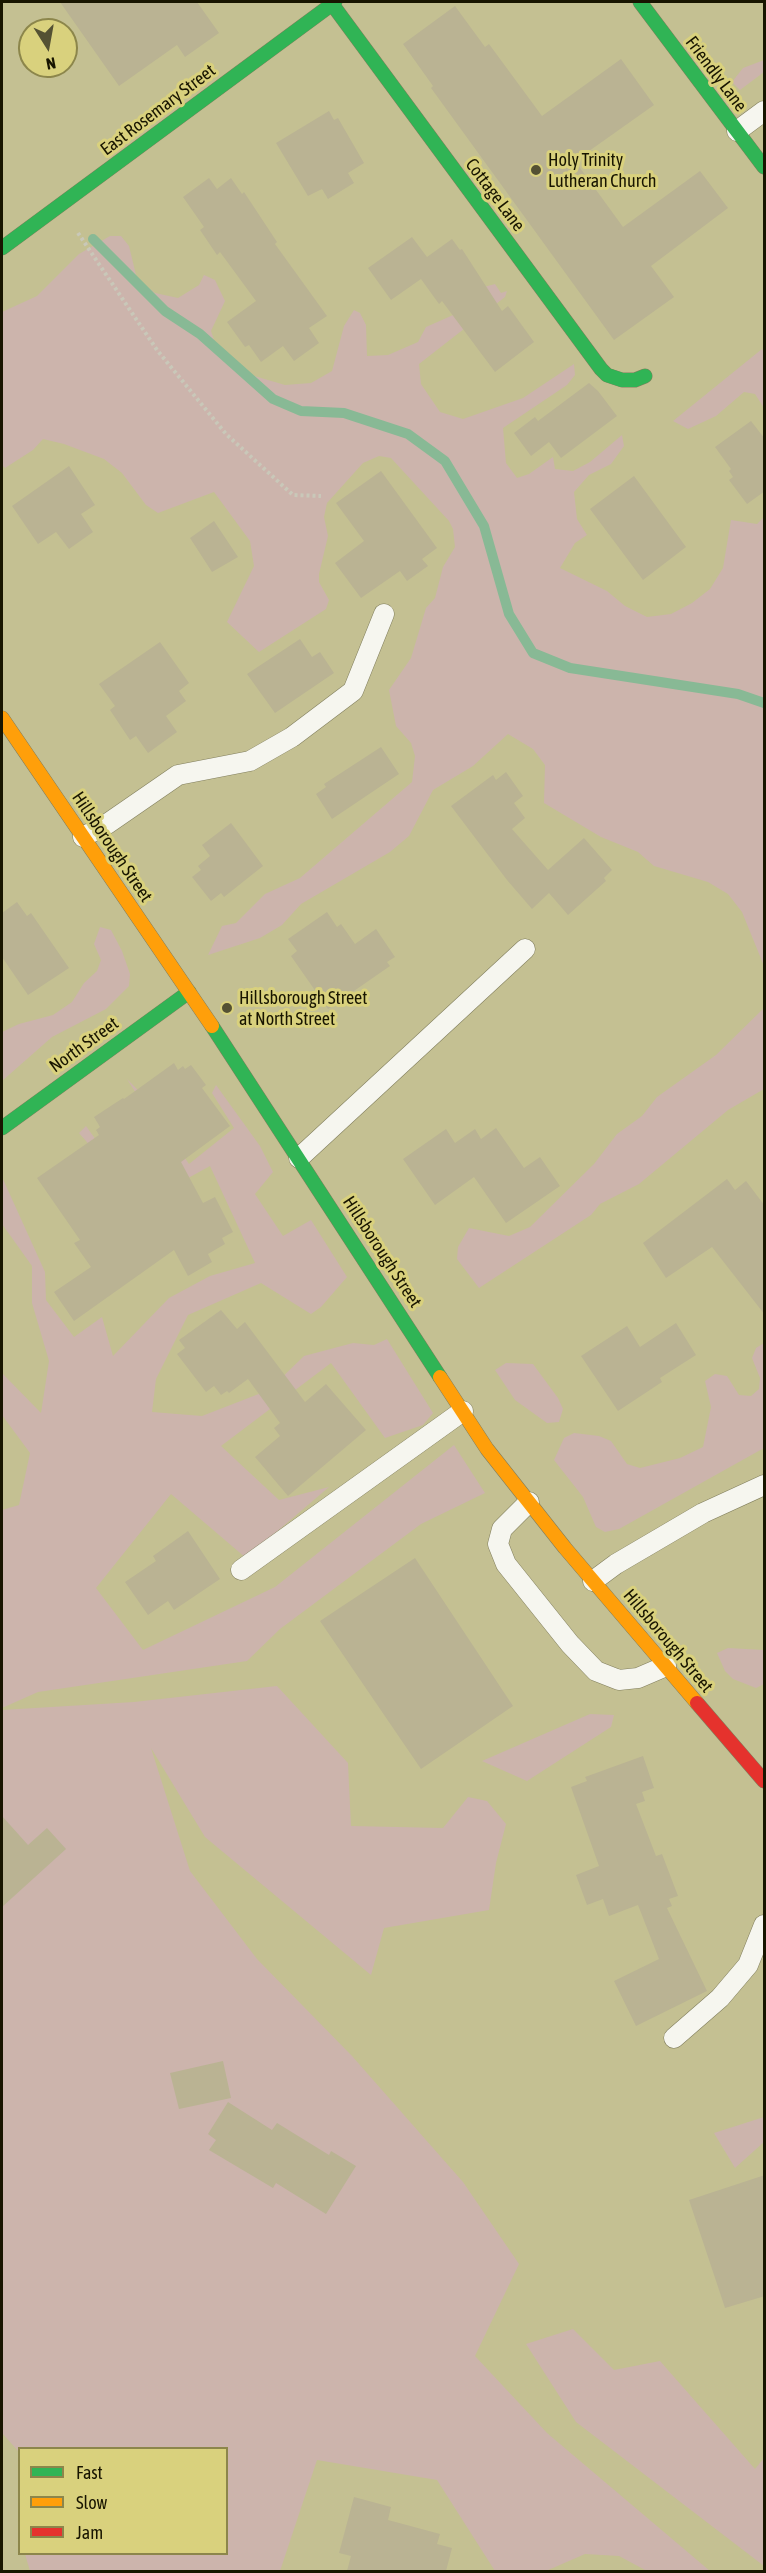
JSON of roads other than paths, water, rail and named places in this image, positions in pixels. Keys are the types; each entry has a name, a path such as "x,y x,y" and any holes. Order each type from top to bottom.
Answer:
{"street":[{"name":"Friendly Lane","path":"640,2 765,167"},
{"name":"East Rosemary Street","path":"2,248 333,3"},
{"name":"Cottage Lane","path":"333,3 601,369 607,375 622,380 635,380 645,376"},
{"name":"Hillsborough Street","path":"2,718 189,992 487,1449 593,1581 765,1781"},
{"name":"North Street","path":"2,1128 189,992"}],"lane":[{"path":"737,131 765,111"},
{"path":"83,837 107,824 178,775 250,761 292,737 353,691 384,614"},
{"path":"299,1158 525,949"},
{"path":"241,1570 463,1411"},
{"path":"593,1581 616,1564 703,1513 765,1485"},
{"path":"529,1502 502,1528 498,1544 506,1564 570,1644 596,1671 619,1680 638,1678 666,1666"},
{"path":"674,2038 720,1998 748,1965 765,1925"}],"waterway":[{"path":"93,239 165,311 200,334 273,399 301,411 344,413 408,434 445,461 484,526 509,614 533,653 570,668 738,694 764,703"}],"place":[{"name":"Holy Trinity Lutheran Church","path":"536,170"},
{"name":"Hillsborough Street at North Street","path":"227,1008"}]}
